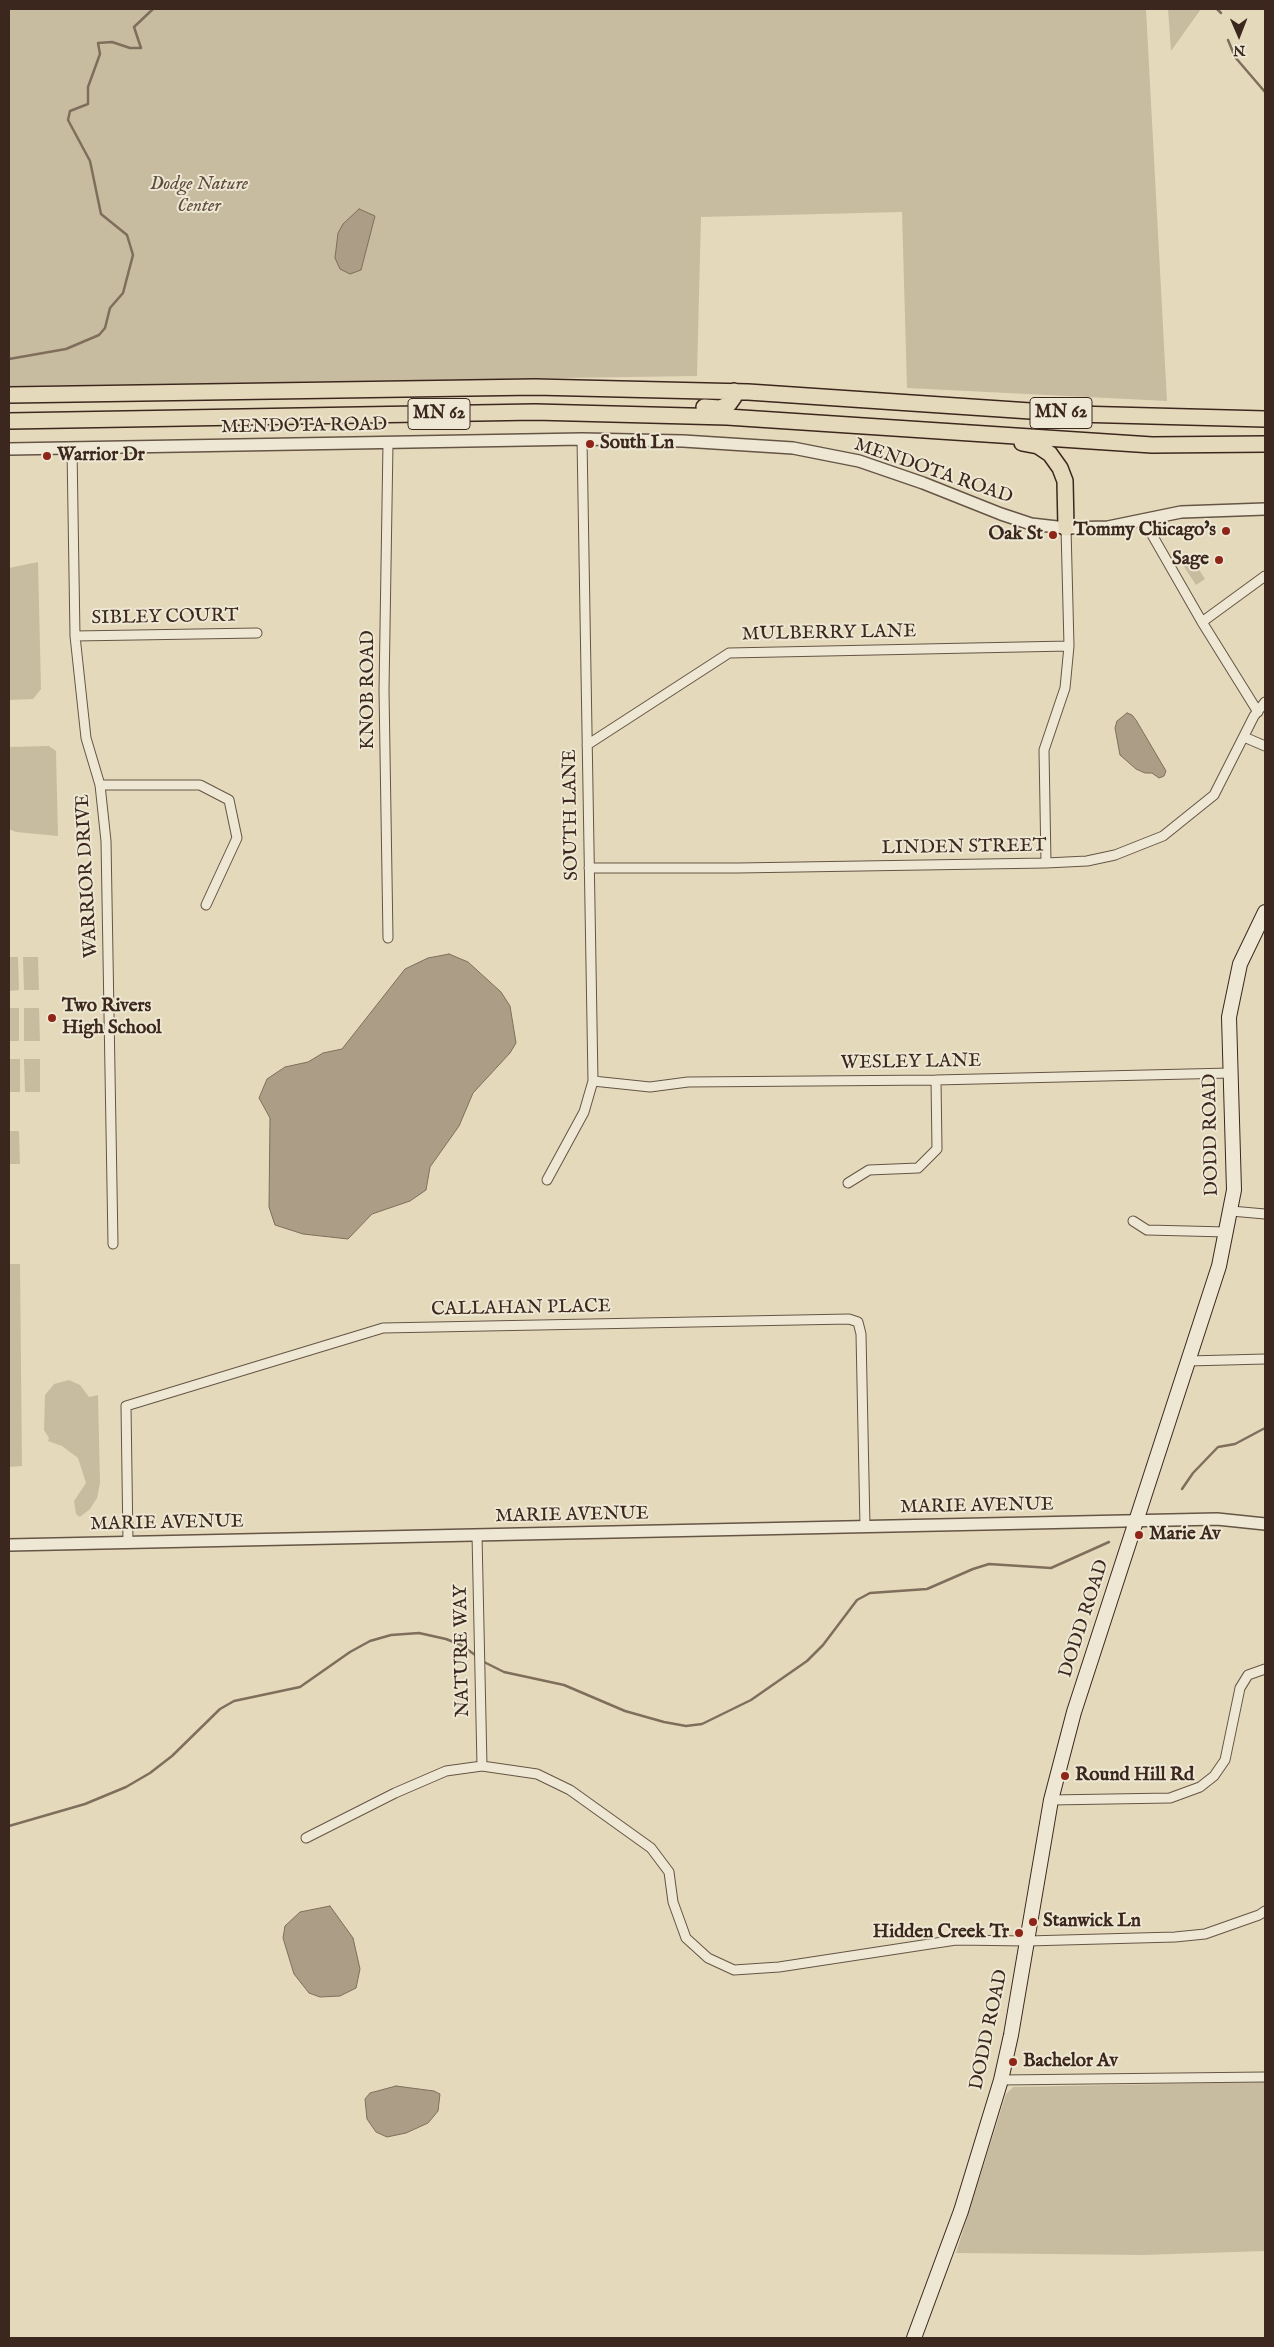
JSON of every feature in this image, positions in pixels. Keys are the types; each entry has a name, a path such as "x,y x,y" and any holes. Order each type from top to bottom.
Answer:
{"highway":[{"name":"MN 62","path":"9,395 535,387 734,391 1075,414 1230,420 1265,419"},
{"path":"590,414 680,406 720,408 730,404 734,397 734,391"},
{"name":"MN 62","path":"9,421 515,412 727,417 1152,445 1265,444"},
{"path":"989,435 1038,446 1050,454 1060,468 1065,481 1066,528"}],"main road":[{"name":"DODD ROAD","path":"914,2338 961,2212 1001,2080 1011,2035 1051,1800 1074,1712 1219,1266 1231,1211 1234,1166 1229,1017 1240,964 1265,912"}],"street":[{"name":"MENDOTA ROAD","path":"9,449 582,439 683,442 793,448 859,461 1024,522 1066,528 1108,527 1181,512 1265,509"},
{"name":"SOUTH LANE","path":"547,1180 584,1112 593,1081 582,439"},
{"name":"KNOB ROAD","path":"388,443 384,690 388,938"},
{"name":"WARRIOR DRIVE","path":"72,449 75,636 86,738 100,785 106,841 113,1244"},
{"path":"1143,519 1202,622 1258,712"},
{"path":"1046,863 1044,750 1065,688 1069,646 1066,528"},
{"path":"1202,622 1265,576"},
{"name":"SIBLEY COURT","path":"75,636 257,633"},
{"name":"MULBERRY LANE","path":"587,745 729,652 1069,646"},
{"name":"LINDEN STREET","path":"589,868 738,868 1046,863 1087,861 1115,855 1163,836 1214,795 1244,736 1265,702"},
{"path":"1244,736 1265,746"},
{"path":"100,785 200,785 229,800 238,838 206,905"},
{"name":"WESLEY LANE","path":"593,1081 650,1087 688,1082 936,1080 1230,1074"},
{"path":"848,1184 868,1170 918,1168 937,1149 936,1080"},
{"path":"1231,1211 1265,1214"},
{"path":"1133,1221 1147,1230 1226,1232"},
{"name":"CALLAHAN PLACE","path":"128,1543 126,1406 383,1328 849,1319 858,1322 861,1334 865,1527"},
{"path":"1188,1361 1265,1359"},
{"name":"MARIE AVENUE","path":"9,1545 1217,1519 1265,1524"},
{"name":"NATURE WAY","path":"477,1535 482,1766"},
{"path":"1051,1800 1170,1798 1200,1787 1214,1776 1225,1760 1240,1688 1248,1675 1265,1670"},
{"path":"306,1838 395,1793 446,1771 482,1766 537,1774 570,1790 651,1848 668,1872 673,1902 686,1938 708,1958 734,1970 779,1967 956,1940 1027,1941 1176,1937 1205,1934 1259,1915 1265,1911"},
{"path":"1001,2080 1265,2076"}],"green space":[{"name":"Dodge Nature Center","path":"9,9 1146,9 1167,401 907,388 902,212 701,217 697,376 9,386"},
{"path":"1168,9 1201,9 1171,51"},
{"path":"1192,559 1205,579 1196,585 1183,565"},
{"path":"38,562 41,689 33,699 9,700 9,568"},
{"path":"49,746 56,751 58,836 16,832 9,829 9,747"},
{"path":"9,957 18,957 19,990 9,991"},
{"path":"23,957 38,957 39,990 24,990"},
{"path":"9,1008 19,1008 19,1041 9,1041"},
{"path":"24,1008 39,1008 40,1041 24,1041"},
{"path":"9,1059 20,1059 20,1092 9,1092"},
{"path":"24,1059 40,1059 40,1092 25,1092"},
{"path":"9,1131 19,1131 20,1164 9,1164"},
{"path":"9,1264 20,1264 22,1466 9,1467"},
{"path":"69,1380 80,1385 89,1397 98,1395 100,1483 97,1498 90,1509 80,1517 76,1514 74,1501 86,1483 78,1458 62,1446 48,1441 49,1438 44,1430 45,1395 54,1384"},
{"path":"1265,2082 1265,2251 1143,2255 956,2253 1006,2094 1013,2087"}],"shaded area":[{"path":"359,209 375,216 361,270 350,274 340,269 335,258 338,233 343,224"},
{"path":"1127,713 1136,720 1166,771 1164,776 1159,778 1152,773 1145,773 1136,769 1120,755 1115,728 1117,721"},
{"path":"449,954 468,962 501,992 510,1006 516,1043 510,1053 473,1093 459,1126 430,1167 426,1190 410,1201 372,1214 348,1239 303,1234 275,1225 269,1207 270,1118 259,1098 267,1079 285,1067 308,1062 323,1053 342,1049 405,969 428,958"},
{"path":"330,1906 353,1938 360,1969 356,1988 340,1996 320,1997 309,1993 294,1974 283,1938 285,1926 300,1912"},
{"path":"396,2086 434,2091 440,2094 438,2111 428,2123 406,2133 387,2137 376,2132 367,2119 365,2099 370,2093"}],"waterway":[{"path":"9,359 66,349 99,335 105,328 110,308 123,293 133,255 127,235 101,214 90,161 68,120 70,111 88,104 88,87 100,54 98,43 112,42 130,48 141,48 134,27 153,9"},
{"path":"1217,9 1221,13"},
{"path":"1228,40 1235,57 1265,92"},
{"path":"1182,1489 1193,1473 1218,1447 1235,1444 1265,1428"},
{"path":"482,1661 504,1672 564,1685 625,1711 686,1726 702,1724 751,1700 807,1661 823,1645 857,1600 870,1593 927,1589 989,1564 1051,1568 1109,1542"},
{"path":"9,1826 85,1804 126,1787 150,1773 172,1756 220,1709 234,1701 300,1687 350,1652 370,1641 391,1635 419,1633 446,1639 461,1645 478,1657"}],"place":[{"name":"South Ln","path":"590,444"},
{"name":"Warrior Dr","path":"47,456"},
{"name":"Tommy Chicago's","path":"1226,531"},
{"name":"Oak St","path":"1053,535"},
{"name":"Sage","path":"1219,560"},
{"name":"Two Rivers High School","path":"52,1018"},
{"name":"Marie Av","path":"1139,1535"},
{"name":"Round Hill Rd","path":"1065,1776"},
{"name":"Stanwick Ln","path":"1033,1922"},
{"name":"Hidden Creek Tr","path":"1019,1933"},
{"name":"Bachelor Av","path":"1013,2062"}]}
